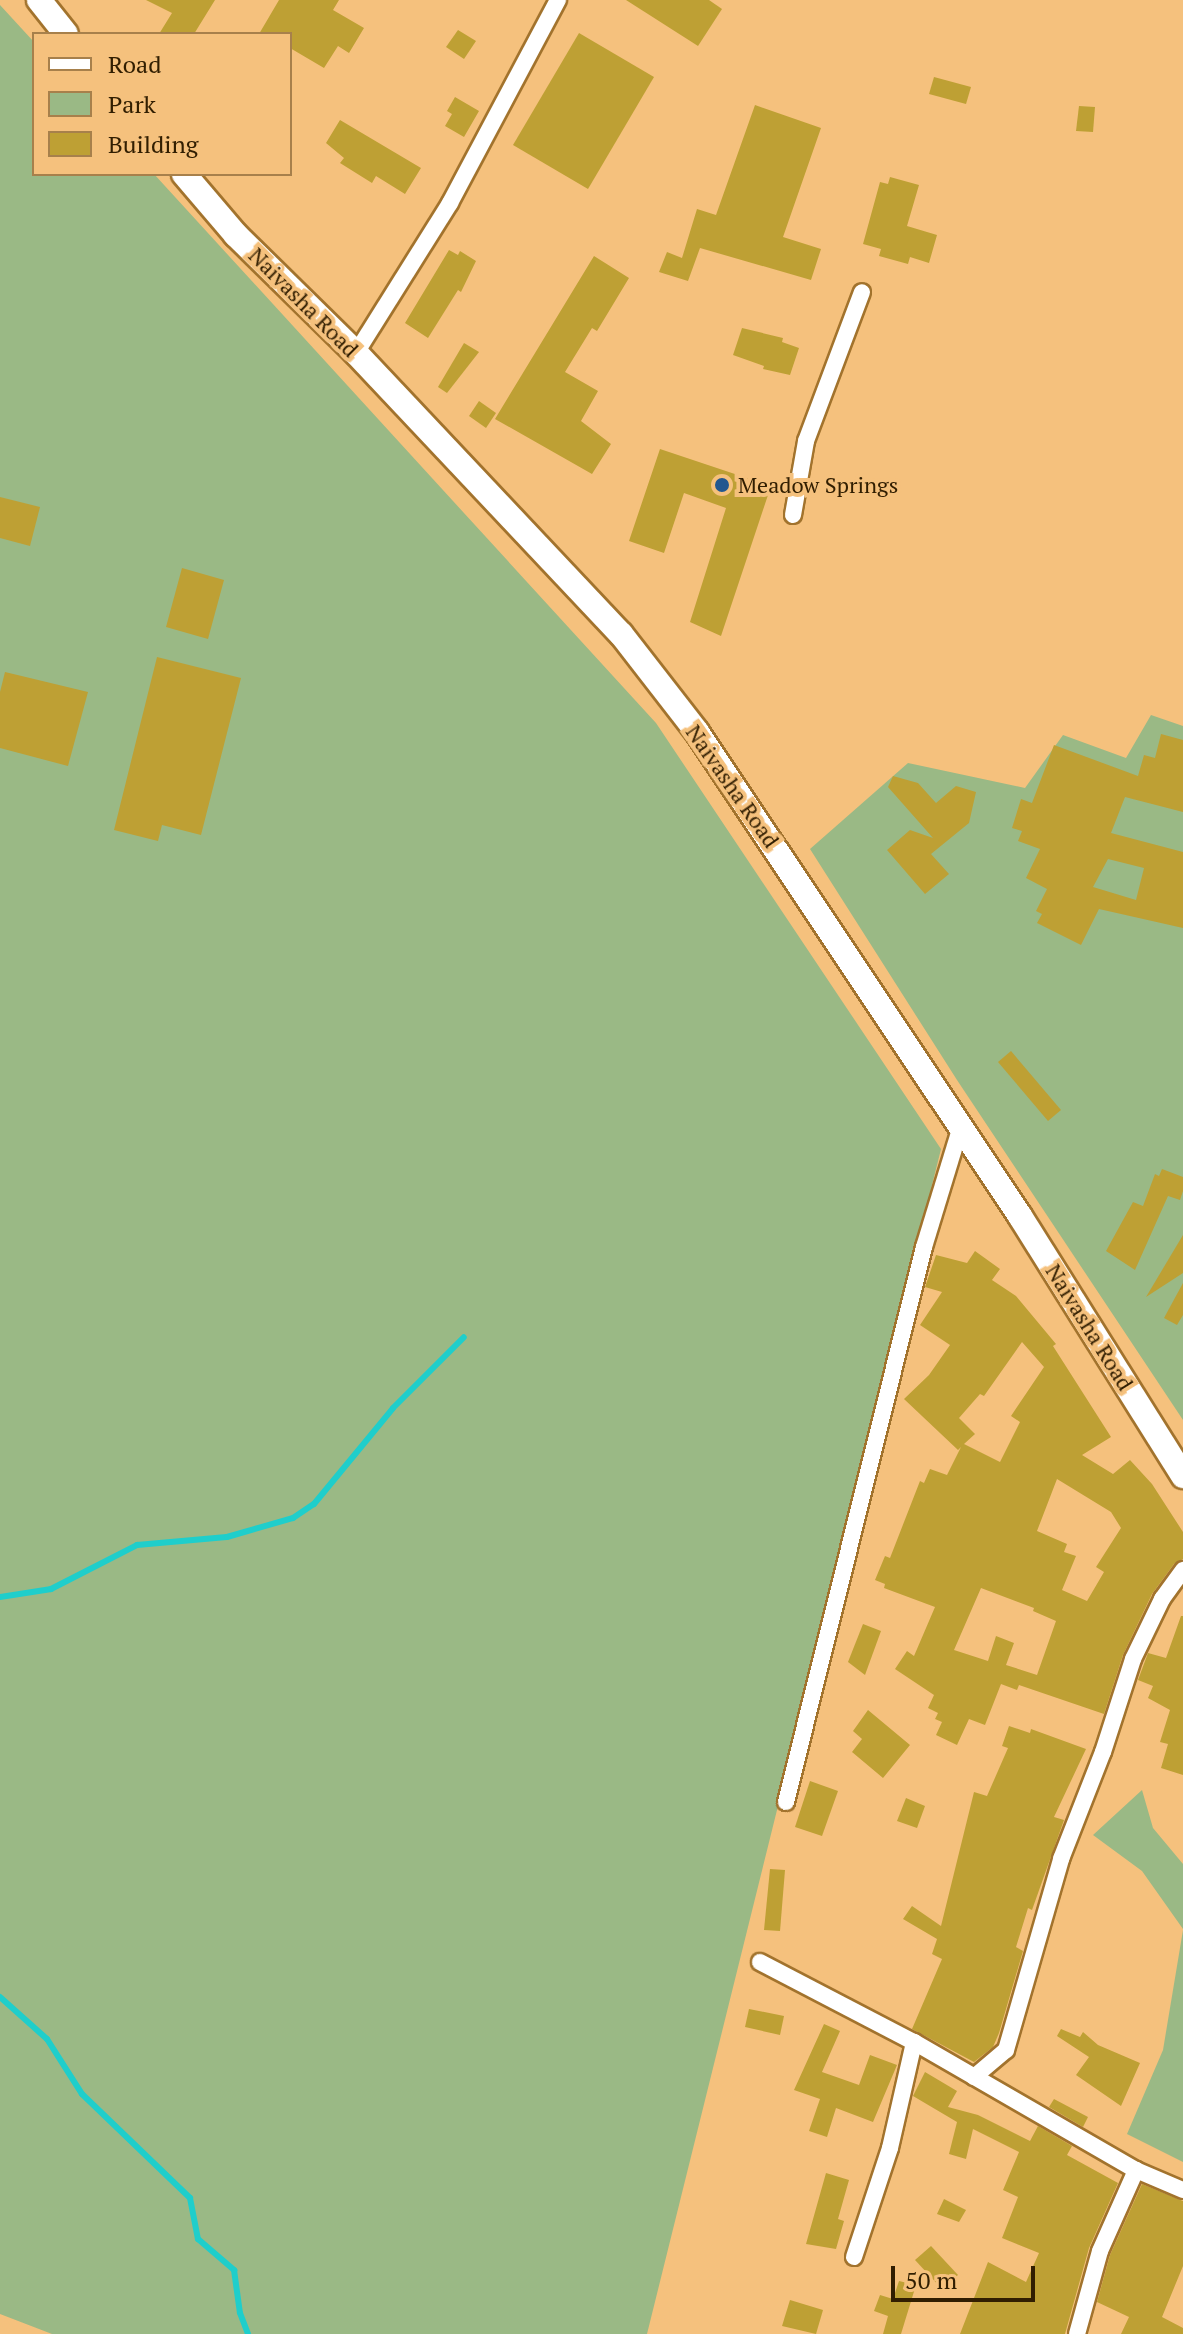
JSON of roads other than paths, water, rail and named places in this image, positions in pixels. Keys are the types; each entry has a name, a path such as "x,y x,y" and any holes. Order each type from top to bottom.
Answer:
{"main road":[{"path":"39,0 64,32"},
{"name":"Naivasha Road","path":"186,176 236,235 356,353 630,646 697,732 1020,1216 1183,1476"}],"street":[{"path":"356,353 457,191 558,0"},
{"path":"793,515 806,441 862,292"},
{"path":"786,1802 924,1247 960,1129"},
{"path":"974,2077 1006,2050 1061,1859 1103,1752 1133,1659 1162,1599 1183,1570"},
{"path":"760,1962 914,2042 1136,2170 1183,2190"},
{"path":"854,2257 890,2148 914,2042"},
{"path":"1077,2334 1100,2251 1136,2170"}],"waterway":[{"path":"0,1597 51,1589 137,1545 227,1537 293,1518 314,1504 393,1408 464,1337"},
{"path":"0,1997 47,2039 82,2094 190,2198 198,2239 234,2270 240,2313 248,2334"}],"place":[{"name":"Meadow Springs","path":"722,485"}]}
